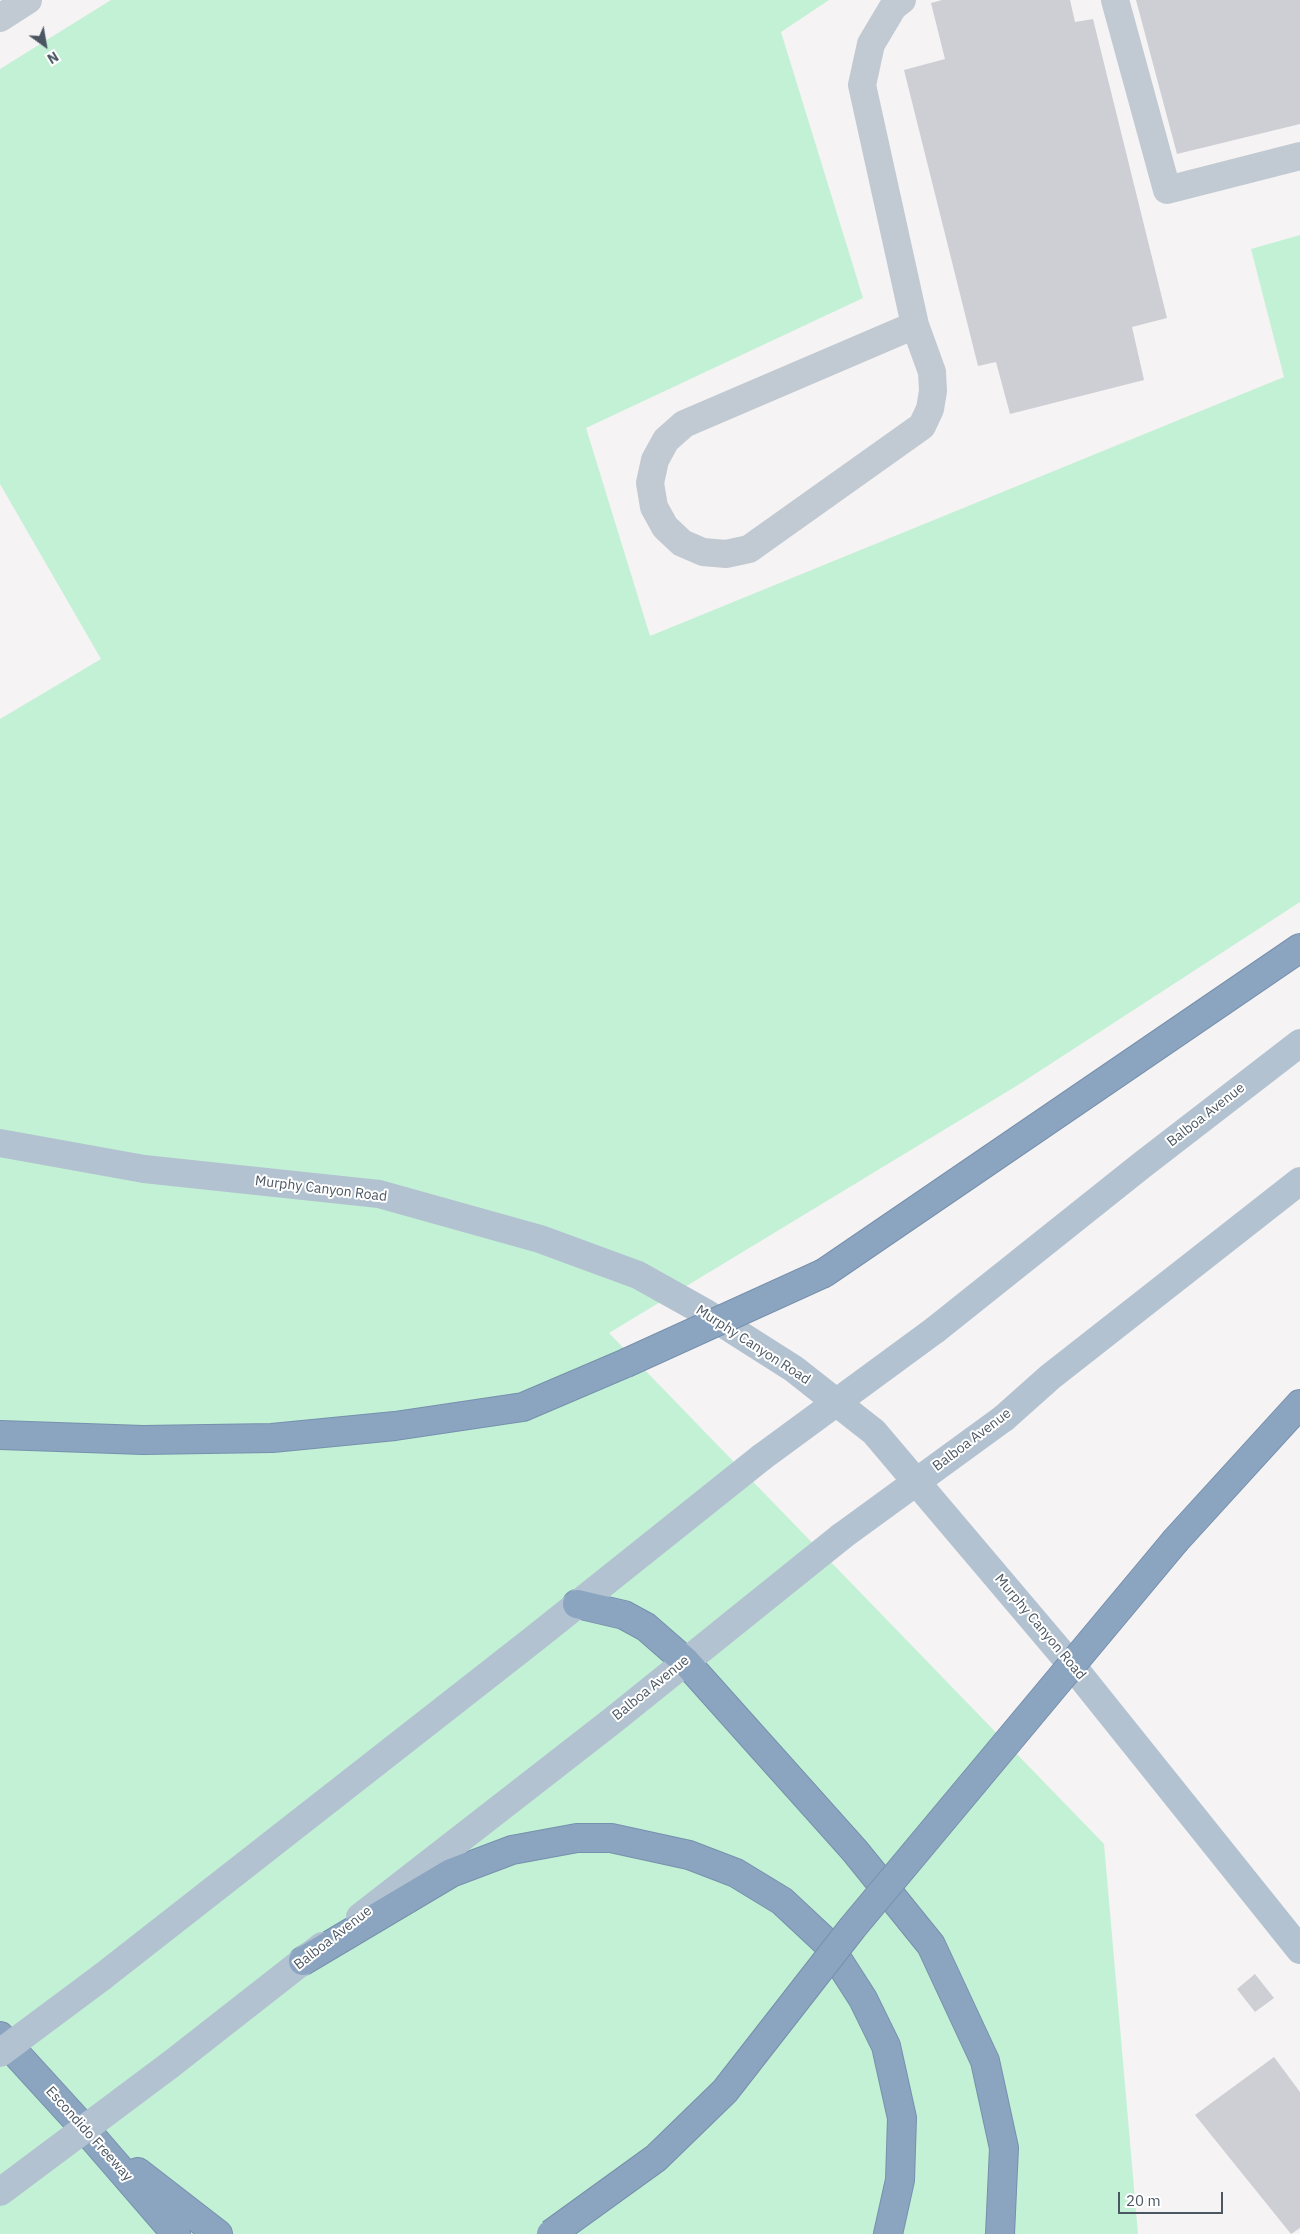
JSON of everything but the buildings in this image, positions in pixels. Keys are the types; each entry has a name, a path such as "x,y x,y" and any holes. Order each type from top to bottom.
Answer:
{"highway":[{"path":"0,1435 143,1440 272,1438 387,1427 522,1407 626,1363 824,1273 1300,948"},
{"path":"551,2234 656,2158 725,2091 853,1927 1176,1540 1300,1404"},
{"path":"577,1604 624,1615 646,1627 686,1661 855,1851 931,1946 985,2061 1004,2148 1000,2234"},
{"path":"303,1961 451,1873 512,1850 530,1846 577,1838 611,1838 689,1855 736,1873 782,1901 827,1943 863,1999 886,2046 902,2118 900,2180 888,2234"},
{"name":"Escondido Freeway","path":"0,2036 93,2138 176,2234"},
{"path":"93,2138 218,2234"}],"main road":[{"name":"Balboa Avenue","path":"0,2053 102,1977 762,1457 935,1330 1142,1165 1300,1043"},
{"name":"Murphy Canyon Road","path":"0,1143 144,1169 379,1194 540,1239 638,1275 706,1313 794,1369 874,1432 1074,1668 1300,1950"},
{"name":"Balboa Avenue","path":"0,2192 170,2065 686,1661 842,1536 1004,1418 1050,1377 1300,1181"}],"lane":[{"path":"0,18 28,0"},
{"path":"902,0 893,7 871,44 862,85 916,325 932,372 934,391 930,409 922,426 749,548 726,554 703,552 682,543 665,527 654,506 650,483 655,460 666,440 684,424 916,325"},
{"path":"1115,0 1167,190 1300,156"}],"green space":[{"path":"111,0 829,0 781,32 863,298 586,428 650,636 1284,377 1251,249 1300,235 1300,902 1018,1085 609,1333 1104,1844 1138,2234 0,2234 0,719 101,659 0,484 0,69"}]}
